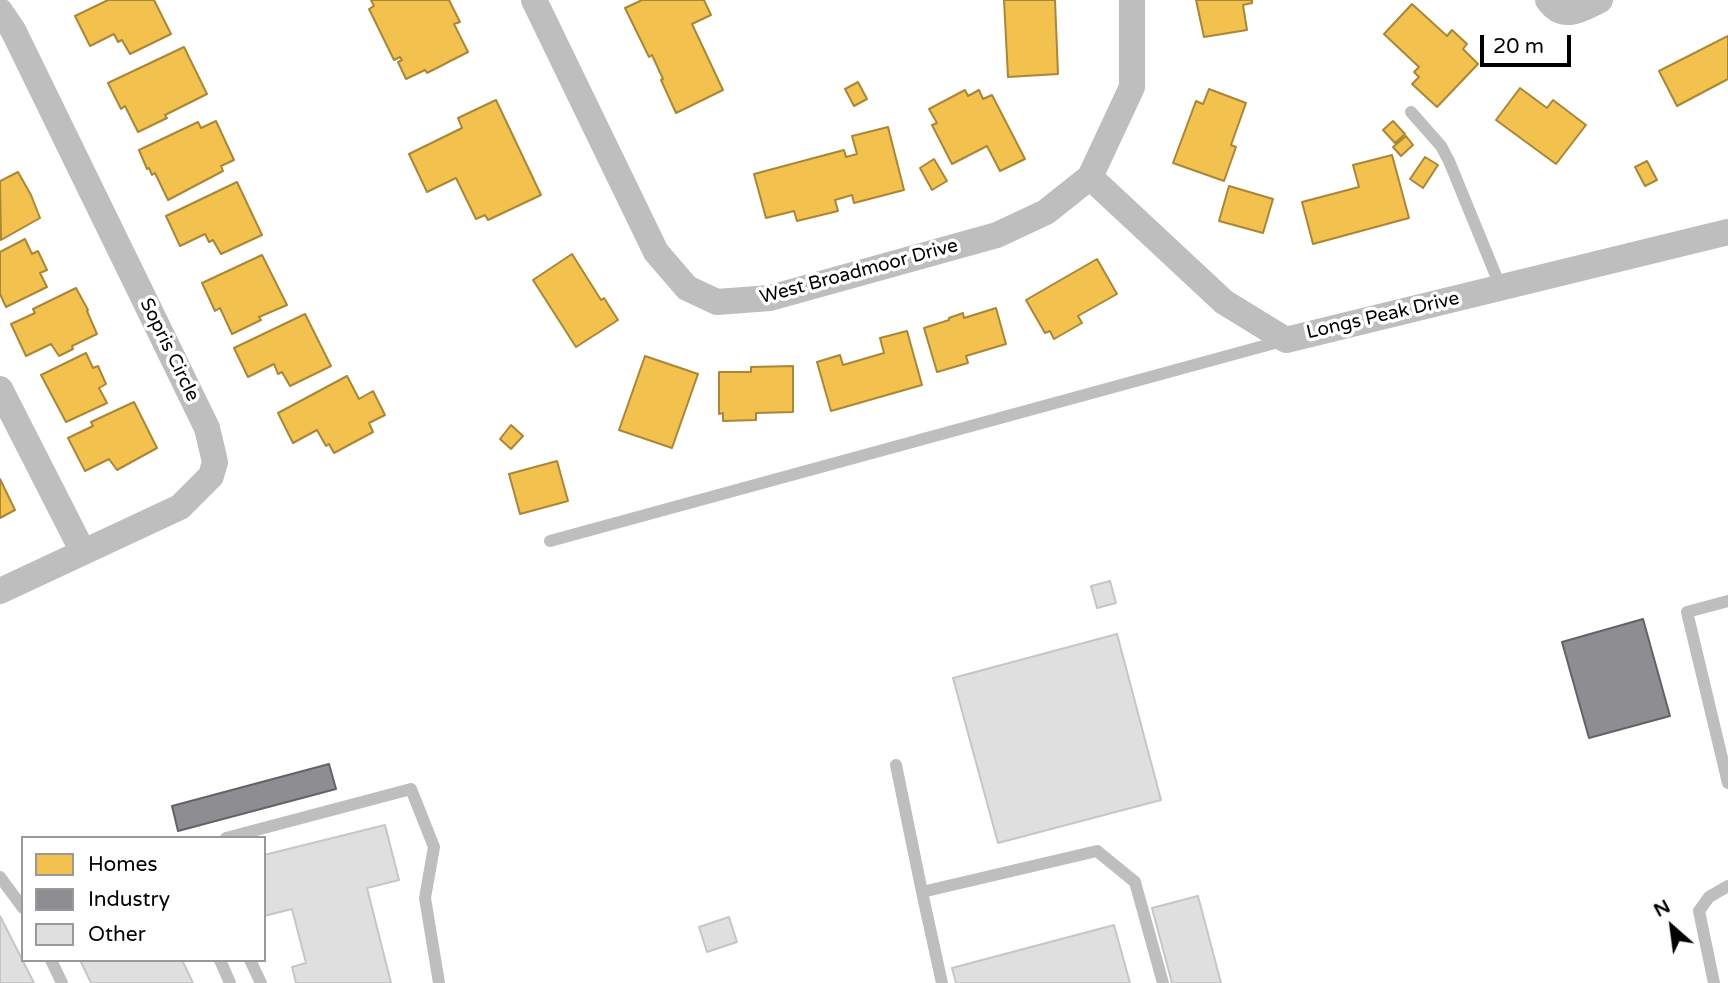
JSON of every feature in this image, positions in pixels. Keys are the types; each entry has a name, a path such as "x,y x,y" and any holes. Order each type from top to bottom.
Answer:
{"street":[{"name":"West Broadmoor Drive","path":"534,0 656,251 687,288 717,302 770,298 997,235 1046,212 1090,177"},
{"path":"1090,177 1132,87 1132,0"},
{"path":"1548,0 1562,12 1574,13 1600,0"},
{"name":"Sopris Circle","path":"0,11 13,30 207,428 215,462 211,476 180,507 0,591"},
{"name":"Longs Peak Drive","path":"1090,177 1224,302 1286,340 1728,232"},
{"path":"0,389 82,552"}],"lane":[{"path":"1411,112 1445,153 1471,210 1501,288"},
{"path":"550,541 1286,340"},
{"path":"1728,601 1687,612 1728,783"},
{"path":"896,765 942,983"},
{"path":"234,836 411,789 434,847 425,898 439,983"},
{"path":"922,892 1097,851 1135,882 1163,983"},
{"path":"0,877 21,905"},
{"path":"1714,983 1699,911 1709,897 1728,886"},
{"path":"52,962 62,983"},
{"path":"221,962 230,983"},
{"path":"251,962 261,983"}],"building: Homes":[{"path":"108,0 154,0 171,34 130,54 122,40 118,42 114,34 90,46 75,16"},
{"path":"371,0 449,0 460,22 454,24 468,52 427,73 425,70 406,79 398,62 402,60 400,57 394,60 369,9 374,6"},
{"path":"642,0 704,0 711,15 692,24 723,90 676,113 652,55 649,57 625,8"},
{"path":"1004,0 1055,0 1058,74 1008,77"},
{"path":"1196,0 1252,0 1252,3 1243,5 1247,30 1204,37"},
{"path":"1412,4 1447,36 1452,30 1467,44 1463,49 1478,64 1437,107 1412,84 1419,77 1414,72 1419,67 1384,34"},
{"path":"1728,36 1728,79 1677,106 1659,71"},
{"path":"184,47 207,94 138,132 125,106 121,109 108,83"},
{"path":"858,82 867,99 854,106 845,89"},
{"path":"1520,88 1547,108 1553,100 1586,125 1556,164 1496,120"},
{"path":"1209,89 1246,103 1231,145 1236,147 1224,181 1173,163 1196,101 1203,104"},
{"path":"965,90 968,96 979,90 983,99 992,95 1025,159 1000,171 987,146 952,164 932,125 937,123 929,109"},
{"path":"496,100 541,195 488,220 485,215 476,219 456,178 427,192 409,154 462,128 458,118"},
{"path":"216,121 234,160 221,166 223,171 168,200 155,173 152,175 149,168 147,169 139,150 198,122 201,128"},
{"path":"1393,121 1405,134 1395,143 1383,130"},
{"path":"888,127 904,190 854,203 852,195 835,200 838,211 797,221 794,211 766,218 754,174 844,150 846,157 857,154 852,136"},
{"path":"1406,136 1413,145 1401,156 1393,147"},
{"path":"1392,155 1409,218 1313,244 1302,202 1359,187 1353,165"},
{"path":"1425,157 1438,165 1423,188 1410,179"},
{"path":"934,159 947,181 932,190 920,168"},
{"path":"1647,161 1657,180 1645,186 1635,167"},
{"path":"18,172 40,218 1,240 0,181"},
{"path":"237,182 262,235 221,254 213,240 209,242 205,234 180,246 166,216"},
{"path":"1229,186 1273,199 1263,233 1219,221"},
{"path":"25,239 32,254 38,251 47,270 40,273 47,287 6,307 0,294 0,252"},
{"path":"572,254 601,300 604,298 618,320 576,347 533,280"},
{"path":"262,255 287,305 259,317 261,320 232,334 220,308 215,311 202,283"},
{"path":"1097,259 1117,294 1078,316 1082,323 1054,339 1050,331 1045,333 1026,300"},
{"path":"76,288 97,334 72,346 73,349 59,356 51,344 26,356 11,324 35,313 33,309"},
{"path":"996,308 1006,344 966,356 968,363 937,372 924,328 963,313 964,318"},
{"path":"305,314 331,366 290,386 282,372 278,374 274,364 248,377 234,348"},
{"path":"907,331 922,385 831,411 817,362 840,355 843,365 884,353 880,338"},
{"path":"86,353 93,368 98,366 106,384 99,388 107,403 66,422 41,375"},
{"path":"645,356 698,374 672,448 619,430"},
{"path":"793,366 793,412 756,413 756,420 723,421 723,413 719,414 719,372 751,372 751,367"},
{"path":"347,376 359,399 373,391 385,415 369,423 373,432 334,453 329,444 326,446 317,430 293,443 278,413"},
{"path":"134,402 157,448 117,470 109,459 85,471 68,438 93,426 91,422"},
{"path":"511,425 523,436 511,449 500,439"},
{"path":"557,461 568,501 520,514 509,474"},
{"path":"0,479 15,510 0,518"}],"building: Industry":[{"path":"1643,619 1670,716 1589,738 1562,642"},
{"path":"329,764 336,789 178,831 172,806"}],"building: Other":[{"path":"1110,581 1116,603 1097,608 1091,586"},
{"path":"1117,634 1161,800 998,843 953,678"},
{"path":"385,825 399,880 367,888 391,983 296,983 292,967 306,963 292,909 266,916 266,855"},
{"path":"1198,896 1221,983 1172,983 1152,908"},
{"path":"0,916 34,983 0,983"},
{"path":"729,917 737,942 707,952 699,927"},
{"path":"1114,925 1130,983 956,983 952,968"},
{"path":"81,962 183,962 193,983 91,983"}]}
